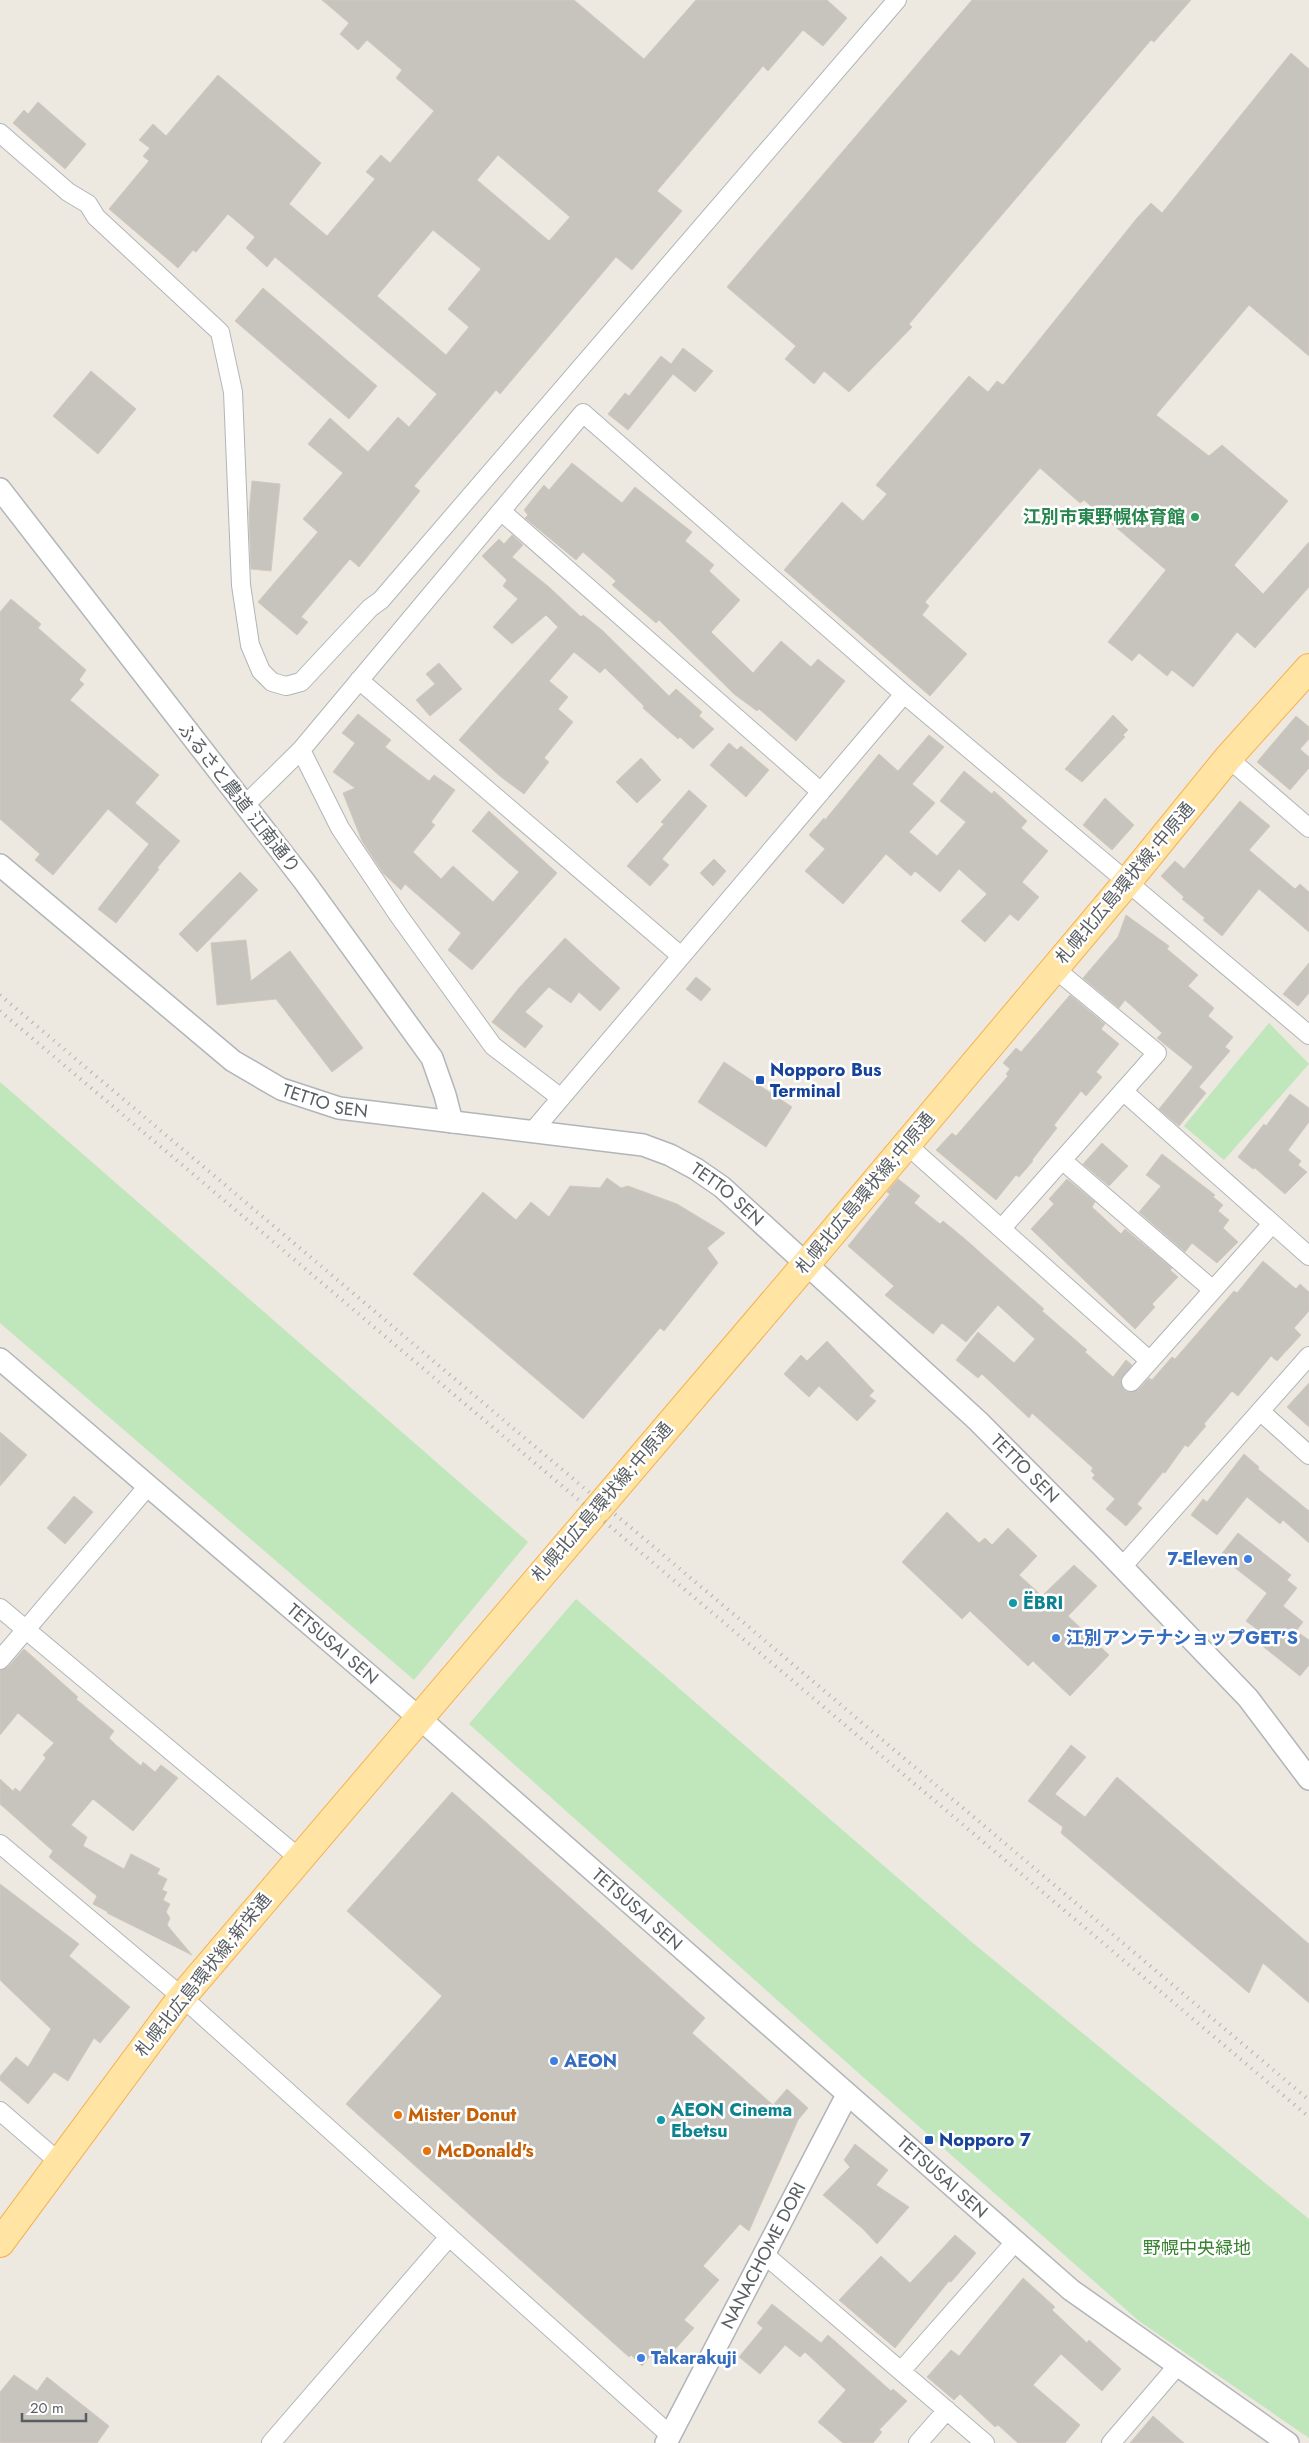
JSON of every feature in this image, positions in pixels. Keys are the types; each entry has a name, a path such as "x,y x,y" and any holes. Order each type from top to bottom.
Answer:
{"main road":[{"name":"札幌北広島環状線;中原通","path":"418,1717 806,1263 1128,881 1228,758 1309,668"},
{"name":"札幌北広島環状線;新栄通","path":"0,2243 182,1997 418,1717"}],"street":[{"path":"0,133 68,192 88,204 96,217 220,332 233,392 241,585 250,646 261,671 272,682 286,686 301,682 370,608 381,600 897,0"},
{"path":"244,806 301,750 583,413 904,694 1309,1035"},
{"name":"ふるさと農道 江南通り","path":"0,489 304,881 432,1058 446,1095 452,1122"},
{"path":"501,511 821,792"},
{"path":"359,680 681,956"},
{"path":"532,1132 904,694"},
{"path":"301,750 340,828 493,1046 561,1098"},
{"path":"1228,758 1309,828"},
{"name":"TETTO SEN","path":"0,865 191,1027 234,1061 257,1076 309,1100 339,1108 643,1145 670,1155 696,1169 722,1187 978,1421 1248,1698 1309,1779"},
{"path":"1002,1228 1157,1053 1054,968"},
{"path":"1123,1090 1309,1256"},
{"path":"906,1144 1150,1361"},
{"path":"1062,1160 1213,1290"},
{"path":"1131,1382 1272,1224"},
{"path":"1122,1567 1309,1356"},
{"name":"TETSUSAI SEN","path":"0,1359 418,1717 847,2096 1071,2290 1288,2443"},
{"path":"1260,1411 1309,1455"},
{"path":"0,1660 148,1486"},
{"path":"0,1608 299,1858"},
{"path":"0,1844 182,1997 449,2237 668,2439"},
{"name":"NANACHOME DORI","path":"668,2439 847,2096"},
{"path":"0,2111 60,2162"},
{"path":"271,2443 449,2237"},
{"path":"901,2371 1015,2242"},
{"path":"764,2254 985,2443"},
{"path":"1111,2443 1178,2365"},
{"path":"918,2443 946,2410"}],"green space":[{"path":"1269,1023 1309,1064 1224,1160 1184,1126"},
{"path":"0,1082 528,1542 414,1680 0,1323"},
{"name":"野幌中央緑地","path":"576,1599 974,1944 1309,2219 1309,2438 1139,2321 469,1724"}],"building":[{"path":"322,0 574,0 644,59 696,0 827,0 847,18 823,46 803,30 768,71 763,66 657,191 682,211 632,270 616,257 500,394 496,390 414,486 420,491 359,567 350,559 301,617 308,622 297,635 258,602 318,532 303,519 343,473 308,444 330,418 368,452 398,417 409,427 437,394 275,257 267,267 246,248 255,237 228,214 196,252 193,250 178,268 109,209 149,161 143,156 150,148 139,140 153,124 166,136 218,75 321,163 289,204 327,236 375,179 366,172 381,155 390,163 434,111 396,78 402,70 367,40 358,50 340,34 349,23","holes":["498,155 570,217 549,241 477,180","433,230 481,269 448,309 469,327 446,355 377,296"]},
{"path":"972,0 1191,0 1154,42 1151,40 909,324 912,327 849,392 824,371 814,384 785,359 796,346 727,287"},
{"path":"1291,53 1309,69 1309,356 1249,305 1156,415 1209,456 1222,445 1288,501 1234,565 1263,594 1309,542 1309,587 1255,648 1237,632 1193,687 1172,670 1167,676 1139,653 1132,661 1108,642 1166,570 1084,500 1080,503 1040,468 925,602 929,606 922,615 967,654 930,696 784,570 842,502 863,521 887,494 876,485 969,376 988,392 997,381 1003,385 1137,218 1151,203 1162,213"},
{"path":"38,102 86,144 65,169 13,123 24,110 28,114"},
{"path":"263,288 377,386 349,419 235,321"},
{"path":"683,348 713,371 695,392 673,374 628,430 608,414 625,393 629,396 661,356 671,364"},
{"path":"91,371 136,409 98,454 53,416"},
{"path":"572,463 622,503 635,487 692,532 685,541 714,565 709,571 740,600 711,632 753,673 781,641 811,667 818,659 845,681 796,741 759,709 757,711 734,694 659,620 656,623 612,585 616,581 583,552 576,560 525,518 528,515 524,510 544,485 549,490"},
{"path":"252,481 280,484 271,571 251,569 249,513"},
{"path":"512,535 523,545 512,557 549,587 581,617 583,615 603,631 669,696 676,689 702,712 699,716 714,729 693,749 680,737 678,739 643,708 644,706 605,668 600,673 574,652 549,681 568,697 558,709 573,722 544,758 549,762 524,794 501,777 459,740 558,627 546,615 512,644 493,627 518,599 503,586 507,580 482,556 499,539 504,544"},
{"path":"11,599 41,624 38,628 86,670 79,680 84,684 70,700 159,775 135,803 180,841 157,868 159,869 116,923 98,909 149,844 108,809 53,875 35,860 40,854 0,819 0,612"},
{"path":"439,663 462,689 430,716 416,700 435,684 426,674"},
{"path":"358,714 391,740 385,747 429,781 434,775 455,790 431,822 435,825 413,852 441,879 453,866 493,902 519,872 472,831 489,811 557,873 472,970 448,950 461,933 405,884 401,890 383,873 362,841 343,793 355,788 333,772 355,743 342,733"},
{"path":"1113,715 1128,730 1123,735 1125,737 1082,782 1065,769"},
{"path":"1296,716 1309,727 1309,739 1300,749 1309,757 1309,768 1290,790 1257,762"},
{"path":"929,735 944,747 912,784 935,803 909,832 937,856 966,822 940,801 964,771 992,794 994,791 1027,821 1021,828 1048,851 1022,882 1039,897 1018,921 1010,914 985,942 961,921 987,894 959,869 940,892 915,871 911,876 886,854 843,904 805,871 825,849 809,835 824,818 825,820 879,754 898,771"},
{"path":"729,743 737,750 741,746 769,770 746,797 710,765"},
{"path":"641,758 661,780 637,803 616,782"},
{"path":"689,790 707,806 662,859 669,865 650,886 627,866 664,824 661,822"},
{"path":"1105,798 1134,825 1112,850 1083,825"},
{"path":"1240,801 1270,826 1249,850 1295,889 1300,884 1309,892 1309,932 1259,889 1222,936 1203,920 1205,918 1182,899 1184,897 1161,876 1175,861 1184,869"},
{"path":"714,859 726,871 713,886 700,873"},
{"path":"240,872 258,890 197,952 179,934"},
{"path":"1126,915 1169,946 1167,949 1198,975 1188,986 1214,1008 1208,1016 1233,1037 1225,1047 1230,1051 1199,1087 1206,1093 1179,1126 1159,1109 1193,1067 1157,1038 1162,1033 1125,1000 1119,1008 1083,978 1118,937"},
{"path":"565,938 620,988 600,1011 579,992 571,1003 549,987 525,1012 543,1026 525,1048 492,1022 519,988"},
{"path":"246,940 251,981 290,951 363,1048 332,1072 276,999 217,1005 211,943"},
{"path":"1309,963 1309,993 1298,1006 1283,994"},
{"path":"696,977 711,989 701,1001 686,989"},
{"path":"1070,995 1105,1024 1101,1029 1119,1044 1096,1072 1102,1077 1086,1096 1081,1091 1054,1125 1057,1128 1033,1161 1019,1177 1016,1175 996,1200 936,1150 952,1133 956,1136 1008,1076 1006,1074 1010,1069 1003,1063 1016,1048 1021,1052"},
{"path":"724,1062 792,1107 766,1147 698,1102"},
{"path":"1290,1094 1309,1108 1309,1122 1288,1150 1301,1161 1298,1165 1307,1172 1285,1194 1255,1168 1253,1169 1238,1157 1264,1124 1266,1126"},
{"path":"1102,1143 1128,1166 1109,1186 1083,1164"},
{"path":"1162,1154 1215,1195 1213,1197 1223,1205 1218,1211 1229,1220 1223,1228 1238,1242 1217,1263 1192,1243 1185,1252 1139,1212 1161,1186 1146,1175"},
{"path":"607,1178 621,1188 628,1186 677,1204 725,1233 707,1248 718,1263 664,1331 660,1328 583,1419 413,1274 483,1192 516,1220 531,1202 549,1217 570,1186 600,1188"},
{"path":"898,1179 920,1196 914,1203 940,1224 943,1221 965,1239 1044,1309 1042,1311 1087,1350 1085,1352 1113,1377 1126,1360 1132,1365 1121,1380 1124,1390 1128,1392 1139,1389 1149,1378 1152,1380 1172,1357 1175,1359 1234,1291 1237,1293 1263,1261 1296,1289 1300,1284 1309,1292 1309,1311 1294,1328 1301,1335 1277,1361 1271,1356 1238,1396 1232,1391 1204,1424 1206,1426 1188,1447 1185,1445 1165,1473 1163,1472 1137,1504 1142,1508 1126,1526 1106,1509 1115,1499 1092,1478 1095,1475 1091,1471 1093,1468 1032,1413 1029,1418 982,1374 978,1378 956,1360 978,1332 1014,1363 1035,1339 998,1305 966,1342 942,1323 933,1334 885,1295 894,1286 848,1246 890,1194 887,1192"},
{"path":"1067,1179 1095,1202 1092,1207 1121,1234 1125,1229 1172,1268 1170,1270 1178,1277 1152,1304 1155,1307 1135,1329 1031,1229 1054,1204 1049,1199"},
{"path":"827,1341 874,1391 869,1396 876,1401 857,1421 819,1386 809,1397 784,1374 801,1355 807,1361"},
{"path":"1309,1383 1309,1427 1287,1407"},
{"path":"0,1432 27,1455 0,1486"},
{"path":"1244,1454 1259,1467 1258,1469 1309,1511 1309,1543 1283,1520 1280,1524 1247,1497 1217,1535 1191,1515 1203,1499 1207,1502"},
{"path":"74,1496 93,1512 65,1544 47,1528"},
{"name":"ËBRI","path":"947,1512 979,1543 985,1538 992,1545 1008,1528 1037,1556 1019,1575 1042,1596 1074,1565 1097,1586 1068,1616 1109,1655 1070,1696 1033,1661 1028,1666 970,1611 962,1619 902,1562"},
{"path":"1238,1533 1291,1575 1287,1580 1297,1588 1283,1606 1303,1622 1296,1631 1309,1640 1309,1665 1300,1676 1260,1644 1266,1636 1246,1621 1267,1593 1220,1556"},
{"path":"24,1649 78,1697 76,1699 114,1731 109,1738 141,1766 143,1762 155,1772 161,1765 178,1778 133,1831 93,1799 71,1825 87,1837 83,1846 124,1869 131,1854 160,1869 157,1874 167,1879 162,1890 167,1892 163,1900 170,1904 166,1912 170,1918 167,1925 192,1955 107,1913 93,1904 97,1896 49,1857 53,1851 0,1804 0,1779 13,1791 15,1788 20,1792 46,1758 43,1755 54,1743 18,1713 0,1735 0,1670 8,1667"},
{"path":"1071,1745 1086,1757 1055,1794 1085,1817 1117,1777 1309,1944 1309,2003 1263,1963 1249,1993 1061,1833 1063,1827 1028,1801"},
{"name":"AEON","path":"452,1792 705,2018 692,2033 773,2105 787,2089 808,2108 798,2120 749,2231 740,2224 703,2266 719,2280 684,2320 694,2328 661,2365 650,2356 642,2366 631,2355 629,2357 346,2104 442,1996 347,1911"},
{"path":"0,1884 79,1944 69,1956 130,2007 100,2043 94,2038 68,2081 54,2072 28,2104 0,2080 0,2076 16,2057 28,2067 51,2029 0,1980"},
{"path":"855,2144 888,2170 876,2185 909,2207 877,2244 862,2228 823,2195 850,2167 844,2160"},
{"path":"955,2235 976,2253 951,2282 949,2281 895,2348 839,2300 881,2256 910,2283"},
{"path":"1023,2278 1055,2307 1052,2310 1087,2343 1089,2340 1121,2369 1102,2391 1061,2354 1033,2385 1080,2425 1065,2443 1018,2443 998,2425 995,2427 960,2394 954,2400 927,2377 951,2350 959,2356"},
{"path":"772,2304 821,2343 828,2335 891,2391 893,2389 907,2401 879,2430 882,2432 873,2443 843,2443 818,2422 846,2390 805,2352 800,2357 785,2345 760,2374 739,2357 763,2328 757,2323"},
{"path":"14,2375 37,2391 47,2377 109,2426 97,2443 0,2443 0,2392"},
{"path":"1153,2416 1184,2443 1130,2443"}],"railway":[{"path":"0,995 1309,2100"},
{"path":"0,1011 1309,2117"}],"place":[{"name":"江別市東野幌体育館","path":"1195,517"},
{"name":"Nopporo Bus Terminal","path":"760,1080"},
{"name":"7-Eleven","path":"1248,1559"},
{"name":"ËBRI","path":"1013,1603"},
{"name":"江別アンテナショップGET’S","path":"1056,1638"},
{"name":"AEON","path":"554,2061"},
{"name":"Mister Donut","path":"398,2115"},
{"name":"AEON Cinema Ebetsu","path":"661,2120"},
{"name":"Nopporo 7","path":"929,2140"},
{"name":"McDonald's","path":"427,2151"},
{"name":"Takarakuji","path":"641,2358"}]}
